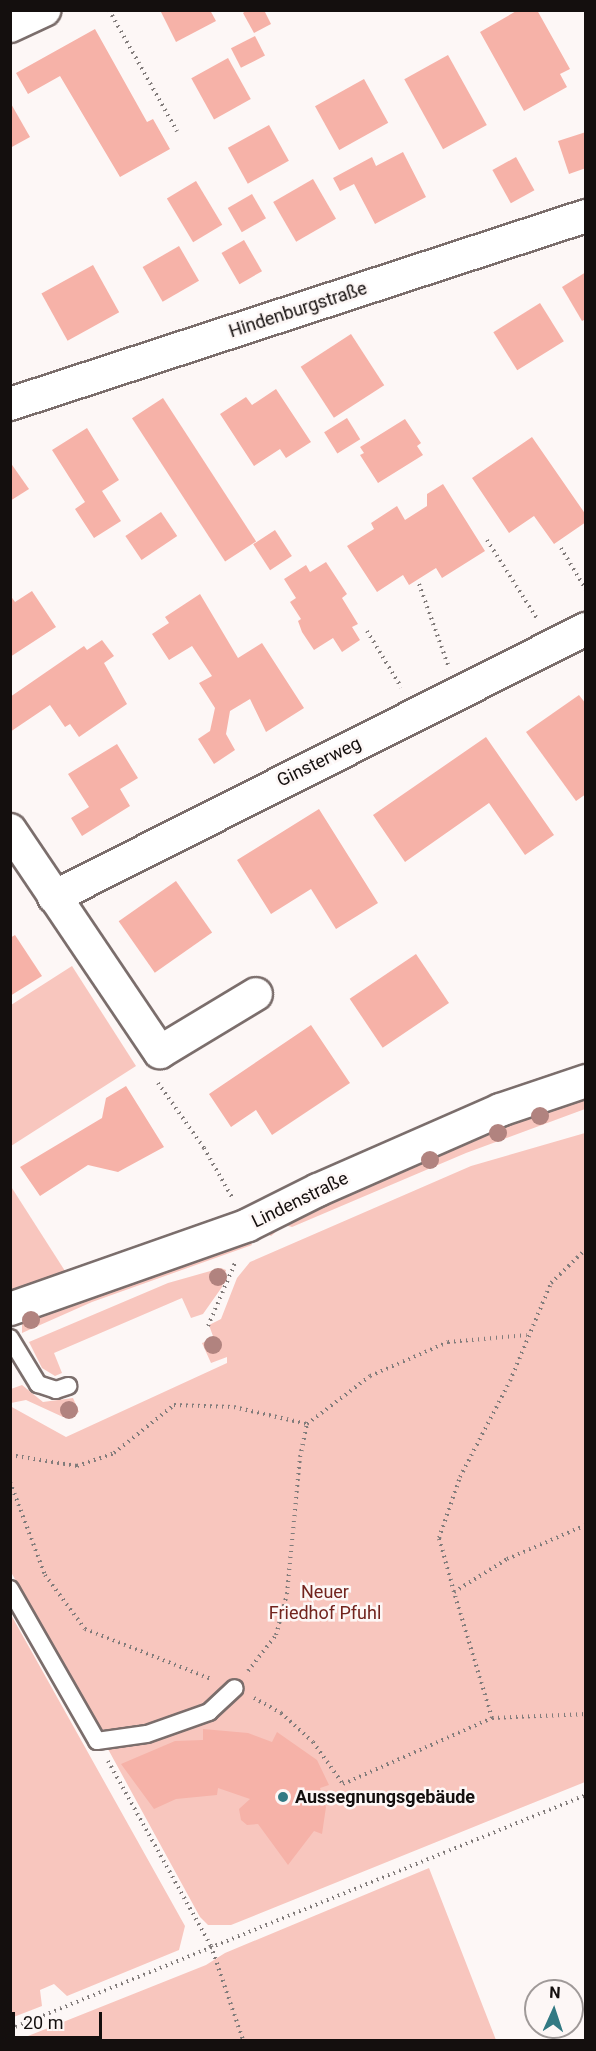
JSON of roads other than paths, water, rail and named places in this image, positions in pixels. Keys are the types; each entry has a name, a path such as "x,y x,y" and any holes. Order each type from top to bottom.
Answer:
{"street":[{"path":"10,26 44,10"},
{"name":"Hindenburgstraße","path":"10,404 585,216"},
{"name":"Ginsterweg","path":"54,897 585,629"},
{"path":"10,830 160,1052 256,994"},
{"name":"Lindenstraße","path":"10,1310 248,1225 318,1190 500,1110 585,1081"}],"lane":[{"path":"10,1338 38,1384 56,1390 68,1386"},
{"path":"10,1589 97,1741 147,1734 209,1712 235,1688"}],"place":[{"name":"Aussegnungsgebäude","path":"283,1797"}],"park label":[{"name":"Neuer Friedhof Pfuhl","path":"325,1603"}]}
